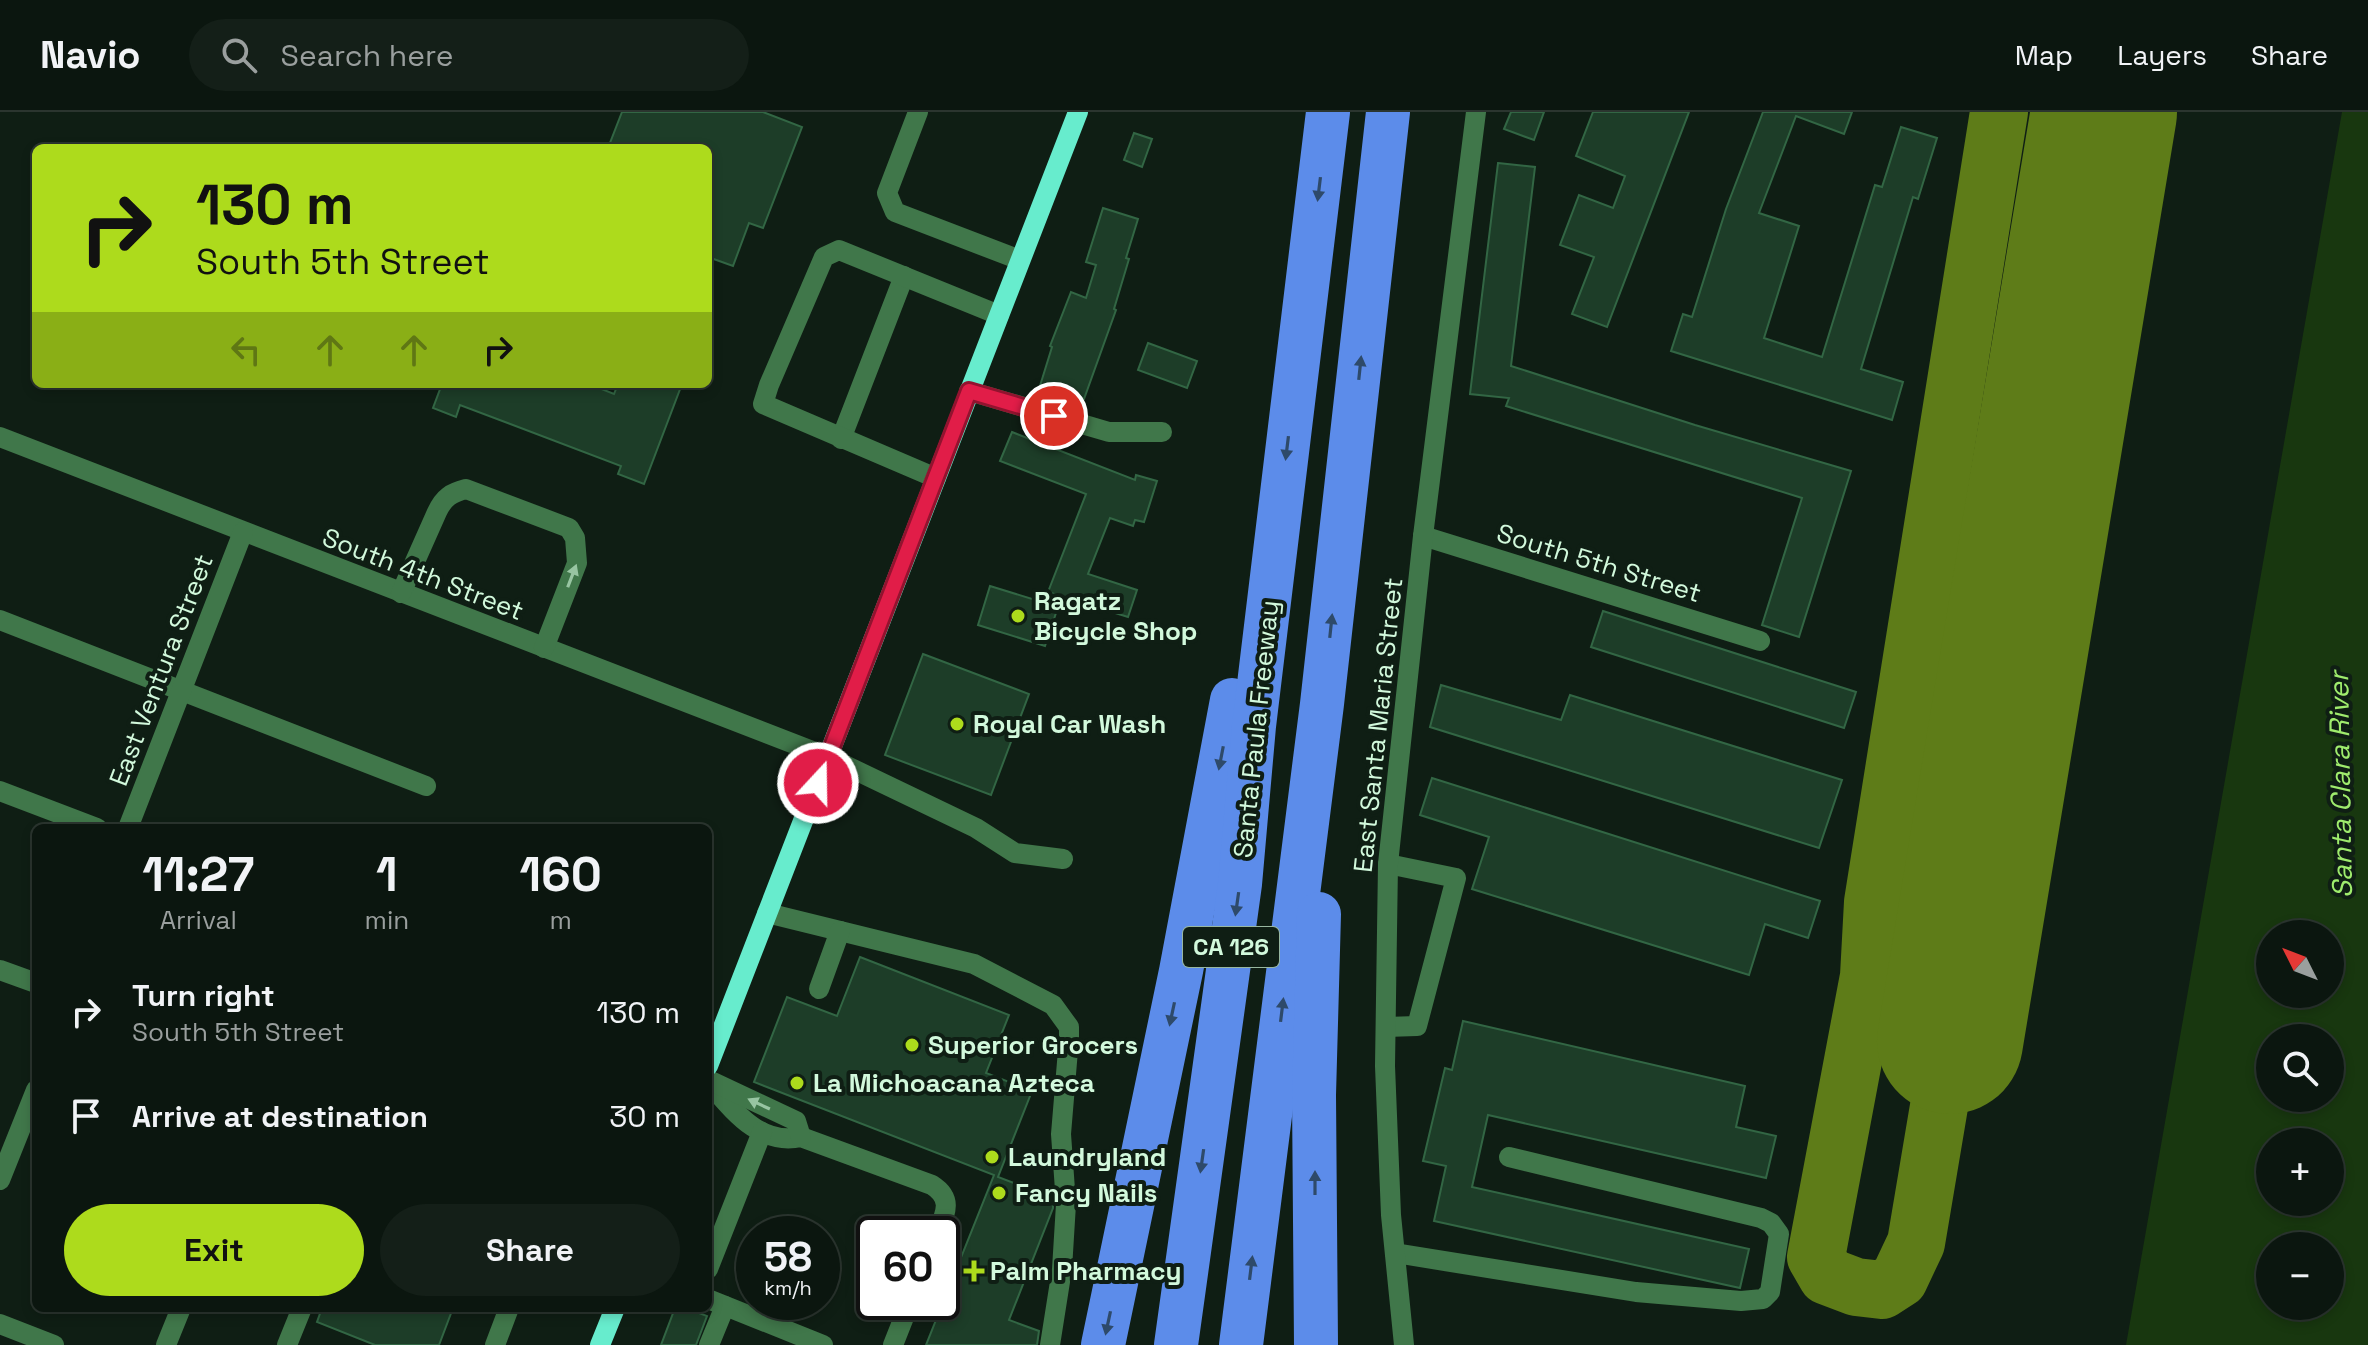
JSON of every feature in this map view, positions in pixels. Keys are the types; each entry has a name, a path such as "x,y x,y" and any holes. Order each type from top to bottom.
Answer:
{"highway":[{"name":"Santa Paula Freeway","path":"1176,1345 1240,884 1254,726 1328,112"},
{"name":"CA 126","path":"1241,1345 1322,704 1388,112"},
{"path":"1103,1345 1181,971 1247,618 1275,548"},
{"path":"1316,1345 1314,1095 1318,1030 1322,704"}],"main road":[{"path":"712,1056 1078,112"},
{"path":"600,1345 613,1312"}],"street":[{"path":"918,112 887,193 895,212 1020,260"},
{"name":"East Santa Maria Street","path":"1404,1345 1391,1215 1386,1027 1388,864 1423,536 1476,112"},
{"path":"936,478 763,404 769,385 824,257 839,250 999,315"},
{"path":"841,439 904,276"},
{"path":"969,391 1109,432 1162,432"},
{"name":"South 4th Street","path":"0,437 828,757 963,822 1015,853 1063,859"},
{"path":"401,593 443,500 452,492 466,489 569,528 575,538 577,563 544,648"},
{"name":"East Ventura Street","path":"129,824 243,532"},
{"name":"South 5th Street","path":"1423,536 1760,641"},
{"path":"0,620 426,786"},
{"path":"0,791 87,824"},
{"path":"1386,1027 1417,1026 1456,878 1388,864"},
{"path":"767,913 974,964 1035,994 1053,1005 1063,1017 1069,1027 1061,1134 1066,1204 1062,1269 1050,1345"},
{"path":"819,989 840,931"},
{"path":"0,970 32,982"},
{"path":"712,1083 796,1121 801,1137"},
{"path":"712,1085 749,1126 762,1132 786,1140 801,1137 932,1185 942,1191 947,1199 944,1216"},
{"path":"0,1180 32,1100"},
{"path":"712,1259 762,1132"},
{"path":"1395,1253 1636,1292 1741,1301 1763,1299 1770,1292 1779,1234 1771,1223 1761,1218 1509,1157"},
{"path":"709,1345 717,1302 819,1344"},
{"path":"166,1345 179,1312"},
{"path":"287,1345 300,1312"},
{"path":"495,1345 507,1312"},
{"path":"893,1345 903,1320"},
{"path":"0,1324 54,1345"}],"water":[{"name":"Santa Clara River","path":"2342,112 2368,112 2368,1345 2126,1345"}],"building":[{"path":"622,112 763,112 802,127 763,228 749,223 733,266 712,258 712,144 610,144"},
{"path":"1511,112 1544,112 1534,140 1504,129"},
{"path":"1593,112 1689,112 1607,327 1572,314 1594,257 1560,245 1579,195 1613,208 1625,176 1576,156"},
{"path":"1763,112 1852,112 1844,134 1796,116 1759,213 1799,226 1764,338 1822,357 1875,185 1882,187 1901,127 1937,138 1918,199 1913,197 1861,369 1903,382 1892,420 1671,351 1683,314 1692,317 1726,209"},
{"path":"1134,133 1152,139 1142,167 1124,160"},
{"path":"1498,163 1535,167 1511,366 1851,471 1799,637 1762,625 1802,498 1506,406 1509,398 1470,394"},
{"path":"1103,208 1138,219 1126,258 1129,259 1116,310 1084,399 1073,396 1072,399 1039,389 1050,346 1071,292 1086,298 1096,265 1086,262"},
{"path":"1148,343 1197,361 1187,388 1138,370"},
{"path":"440,388 599,388 614,394 616,388 680,388 644,484 618,474 621,466 460,405 456,417 433,408"},
{"path":"1012,432 1135,480 1136,475 1157,481 1144,522 1135,520 1133,526 1110,518 1088,574 1137,590 1128,617 1048,592 1086,494 1000,461"},
{"name":"Ragatz Bicycle Shop","path":"990,586 1058,607 1045,646 978,625"},
{"path":"1603,611 1856,692 1844,728 1591,647"},
{"name":"Royal Car Wash","path":"923,654 1029,694 991,795 885,755"},
{"path":"1441,685 1561,720 1570,695 1842,780 1819,848 1430,727"},
{"path":"1432,778 1820,901 1808,938 1765,924 1749,975 1472,889 1489,837 1420,815"},
{"path":"860,957 1009,1015 986,1073 1032,1091 998,1177 1053,1198 1053,1208 1009,1320 1039,1331 1037,1345 926,1345 936,1320 960,1320 960,1260 994,1175 754,1082 787,997 837,1016"},
{"path":"1463,1021 1745,1086 1736,1127 1776,1136 1766,1178 1488,1115 1472,1187 1749,1249 1740,1288 1434,1221 1446,1166 1423,1161 1445,1068 1452,1070"},
{"path":"321,1312 451,1312 439,1345 375,1345 317,1322"},
{"path":"673,1312 696,1312 707,1316 696,1345 661,1345"}],"taxiway":[{"path":"1950,1041 1916,1243 1899,1279 1882,1290 1856,1287 1827,1276 1816,1257 1869,976 1873,902 1999,112"}],"runway":[{"path":"1950,1041 2104,112"}],"place":[{"name":"Ragatz Bicycle Shop","path":"1018,616"},
{"name":"Royal Car Wash","path":"957,724"},
{"name":"Superior Grocers","path":"912,1045"},
{"name":"La Michoacana Azteca","path":"797,1083"},
{"name":"Laundryland","path":"992,1157"},
{"name":"Fancy Nails","path":"999,1193"},
{"name":"Palm Pharmacy","path":"974,1271"}],"route":[{"path":"818,783 969,391 1054,416"}]}
